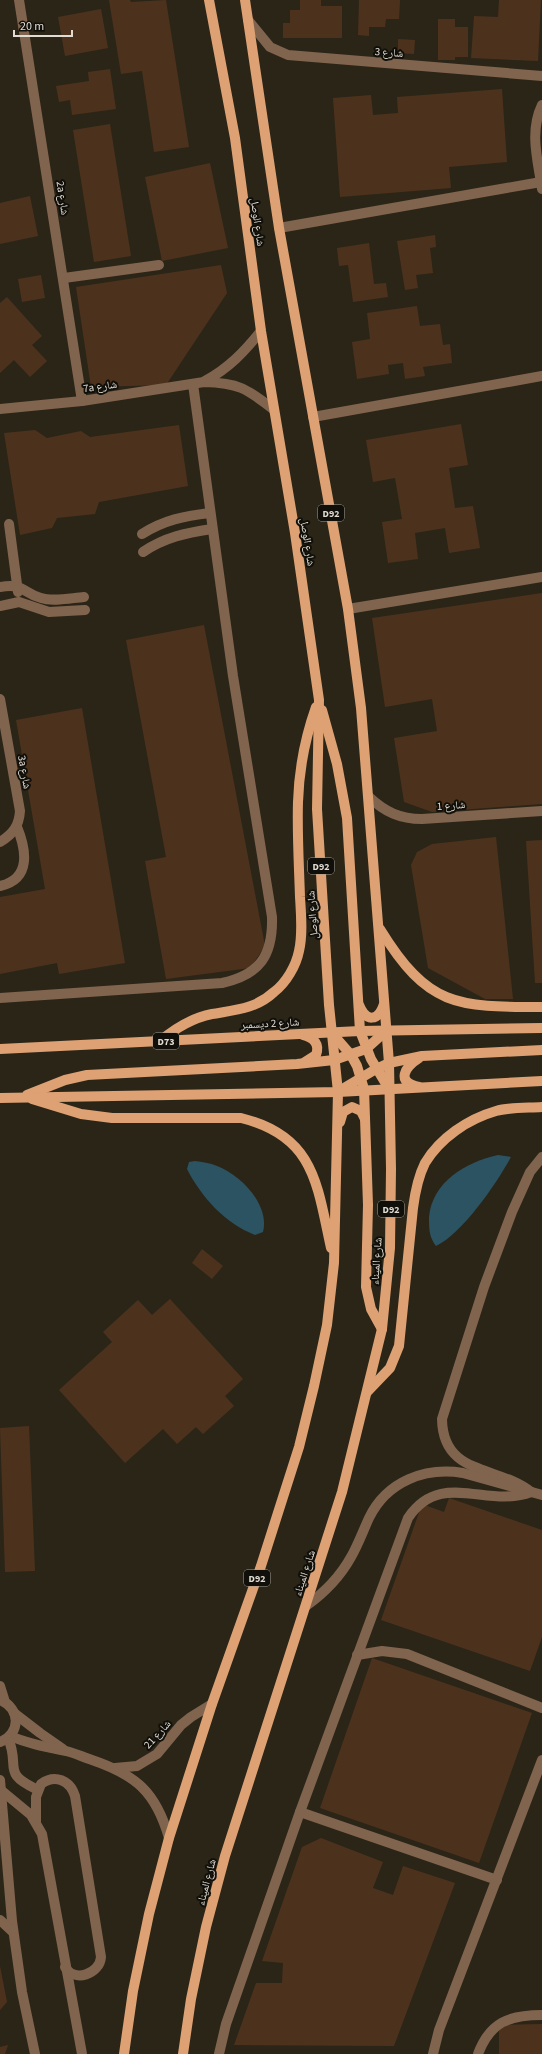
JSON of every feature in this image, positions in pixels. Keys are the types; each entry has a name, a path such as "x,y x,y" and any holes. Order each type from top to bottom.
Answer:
{"main road":[{"name":"شارع الوصل","path":"209,0 235,138 261,331 295,533 319,700 317,810 331,1032 338,1092"},
{"name":"شارع الوصل","path":"245,0 279,228 348,608 369,797 385,1002 390,1089"},
{"path":"319,700 337,764 347,818 360,1031 366,1049 376,1069 390,1089"},
{"path":"159,1042 170,1033 197,1018 235,1012 256,1005 274,992 290,974 299,952 302,928 298,824 300,777 308,731 319,700"},
{"path":"379,926 394,951 413,974 439,994 456,1002 475,1006 542,1007"},
{"path":"358,1003 365,1015 370,1018 376,1017 381,1013 385,1002"},
{"name":"شارع 2 ديسمبر","path":"0,1049 331,1032 542,1028"},
{"path":"24,1097 44,1087 87,1074 298,1064 334,1060 366,1049 387,1030"},
{"path":"331,1032 351,1055 361,1076 364,1089 368,1205 366,1287 371,1309 382,1328"},
{"path":"295,1034 312,1038 316,1042 318,1049 316,1056 311,1060 298,1064"},
{"path":"338,1092 361,1076 389,1063 422,1056 542,1050"},
{"path":"422,1056 407,1066 405,1078 409,1083 424,1088"},
{"path":"0,1098 338,1092 364,1089 424,1088 542,1081"},
{"name":"شارع الميناء","path":"183,2054 191,1999 206,1927 225,1856 342,1492 382,1328 390,1248 390,1089"},
{"name":"D92","path":"124,2054 133,1991 147,1922 169,1838 212,1704 261,1566 299,1447 314,1386 327,1325 334,1263 338,1092"},
{"path":"24,1097 66,1110 96,1117 241,1118 260,1123 278,1132 292,1143 301,1153 314,1176 334,1263"},
{"path":"338,1129 343,1112 352,1107 362,1111 366,1127"},
{"path":"367,1392 390,1368 399,1346 413,1208 417,1185 425,1163 442,1142 475,1119 497,1111 542,1107"}],"street":[{"name":"2a شارع","path":"21,0 82,401"},
{"name":"شارع 3","path":"248,20 270,47 288,55 542,76"},
{"path":"279,228 542,186 534,136 535,124 542,105"},
{"path":"64,278 159,264"},
{"name":"7a شارع","path":"204,382 235,362 261,331"},
{"path":"313,417 542,376"},
{"name":"7a شارع","path":"0,409 82,401 204,382 240,386 273,409"},
{"path":"0,998 222,983 238,980 252,972 265,957 273,938 272,917 233,676 193,384"},
{"path":"142,534 168,521 181,517 210,513"},
{"path":"9,524 19,602"},
{"path":"143,552 155,544 181,534 212,529"},
{"path":"348,608 542,577"},
{"path":"0,587 17,587 24,589 34,596 47,600 84,597"},
{"path":"0,606 19,602 49,612 85,610"},
{"name":"3a شارع","path":"0,699 20,811 17,827"},
{"name":"شارع 1","path":"369,797 380,807 393,815 407,819 422,820 542,811"},
{"path":"0,842 10,836 17,827"},
{"path":"0,886 6,885 15,878 22,868 25,857 24,845 17,827"},
{"path":"531,1492 512,1479 470,1466 460,1460 445,1442 442,1431 442,1419 484,1287 512,1212 530,1172 542,1157"},
{"path":"306,1606 327,1588 342,1571 351,1557 369,1517 378,1504 388,1492 410,1478 436,1471 450,1471 542,1495"},
{"path":"219,2054 226,2024 300,1812 408,1518 421,1503 430,1497 449,1492 501,1497 515,1496 531,1492"},
{"path":"357,1655 382,1651 407,1654 542,1708"},
{"path":"0,1686 3,1701"},
{"name":"شارع 21","path":"3,1701 14,1713 66,1751"},
{"name":"شارع 21","path":"115,1768 137,1766 157,1754 181,1725 212,1704"},
{"path":"14,1713 16,1723 6,1738 13,1752 12,1768 16,1777 23,1783 38,1790"},
{"name":"شارع 21","path":"6,1738 66,1751 115,1768 139,1784 149,1794 164,1820 169,1838"},
{"path":"433,2054 439,2030 542,1760"},
{"path":"65,1967 67,1971 74,1975 92,1973 99,1966 101,1957 73,1790 65,1781 53,1779 41,1784 38,1790 35,1805 36,1821 44,1842 65,1967 82,2054"},
{"path":"0,1780 2,1791 2,1838 13,1932 22,1992 35,2054"},
{"path":"2,1791 36,1821"},
{"path":"300,1812 496,1880"},
{"path":"0,1920 13,1932"},
{"path":"478,2054 483,2041 491,2030 501,2022 514,2017 542,2015"}],"water":[{"path":"498,1155 511,1157 497,1180 478,1207 457,1231 436,1246 430,1233 429,1217 437,1194 444,1184 463,1168 486,1158"},
{"path":"195,1161 209,1163 226,1170 235,1176 252,1192 262,1212 264,1222 263,1232 255,1235 244,1230 234,1224 215,1208 200,1190 187,1169 189,1162"}],"building":[{"path":"109,0 130,0 131,2 166,0 189,147 154,152 142,71 121,74"},
{"path":"300,0 321,0 321,6 342,6 342,38 283,38 283,23 290,23 290,10 300,10"},
{"path":"359,0 400,0 399,19 386,19 385,27 369,27 369,36 358,35"},
{"path":"499,0 541,0 538,61 471,58 474,16 498,17"},
{"path":"101,9 108,48 65,56 58,17"},
{"path":"438,19 455,19 455,27 468,27 468,57 455,57 455,60 438,60"},
{"path":"398,39 415,40 414,54 398,53"},
{"path":"110,69 116,109 72,115 70,100 59,102 56,86 89,81 88,72"},
{"path":"502,89 507,162 449,167 451,188 340,197 333,98 371,95 373,115 398,113 397,97"},
{"path":"110,124 131,256 94,262 73,130"},
{"path":"210,163 228,248 162,261 145,177"},
{"path":"30,196 38,236 0,244 0,203"},
{"path":"435,235 436,247 430,248 433,273 416,275 418,288 405,290 397,241"},
{"path":"369,243 374,284 386,283 388,297 353,302 348,265 339,266 337,248"},
{"path":"221,265 227,293 166,385 91,387 76,287"},
{"path":"41,275 45,298 22,302 18,279"},
{"path":"7,297 42,336 32,345 47,361 30,377 14,360 0,373 0,303"},
{"path":"417,306 420,326 440,324 443,345 450,344 452,363 423,367 425,376 405,379 403,363 388,365 389,374 357,379 352,342 370,339 367,313"},
{"path":"461,424 468,465 449,468 455,508 473,506 480,548 449,553 445,528 415,533 418,559 388,563 382,522 402,519 395,478 373,482 366,440"},
{"path":"179,425 188,486 99,502 95,514 57,518 52,528 20,535 4,433 35,430 47,438 81,431 90,437"},
{"path":"542,593 542,804 432,812 404,802 394,738 437,731 432,699 385,707 372,618"},
{"path":"204,625 265,946 250,968 166,979 145,861 166,857 126,640"},
{"path":"82,708 125,963 59,974 57,963 0,974 0,897 45,889 16,720"},
{"path":"496,837 513,999 485,999 428,968 411,865 417,852 432,844"},
{"path":"542,840 542,983 535,983 526,841"},
{"path":"202,1249 223,1266 212,1279 192,1263"},
{"path":"170,1299 243,1379 225,1396 234,1406 203,1434 196,1427 177,1444 163,1429 125,1463 59,1390 112,1342 103,1332 138,1300 152,1315"},
{"path":"29,1426 35,1571 5,1572 0,1428"},
{"path":"449,1498 542,1530 542,1637 530,1671 381,1620 422,1504 444,1512"},
{"path":"372,1658 532,1713 479,1863 320,1808"},
{"path":"321,1838 383,1862 373,1888 393,1895 403,1866 455,1883 394,2046 234,2045 256,1983 282,1983 283,1963 262,1961 302,1847"},
{"path":"0,1966 7,2002 0,2010"},
{"path":"542,2024 542,2054 499,2054 499,2025"},
{"path":"8,2045 5,2054 0,2054 0,2047"}]}
